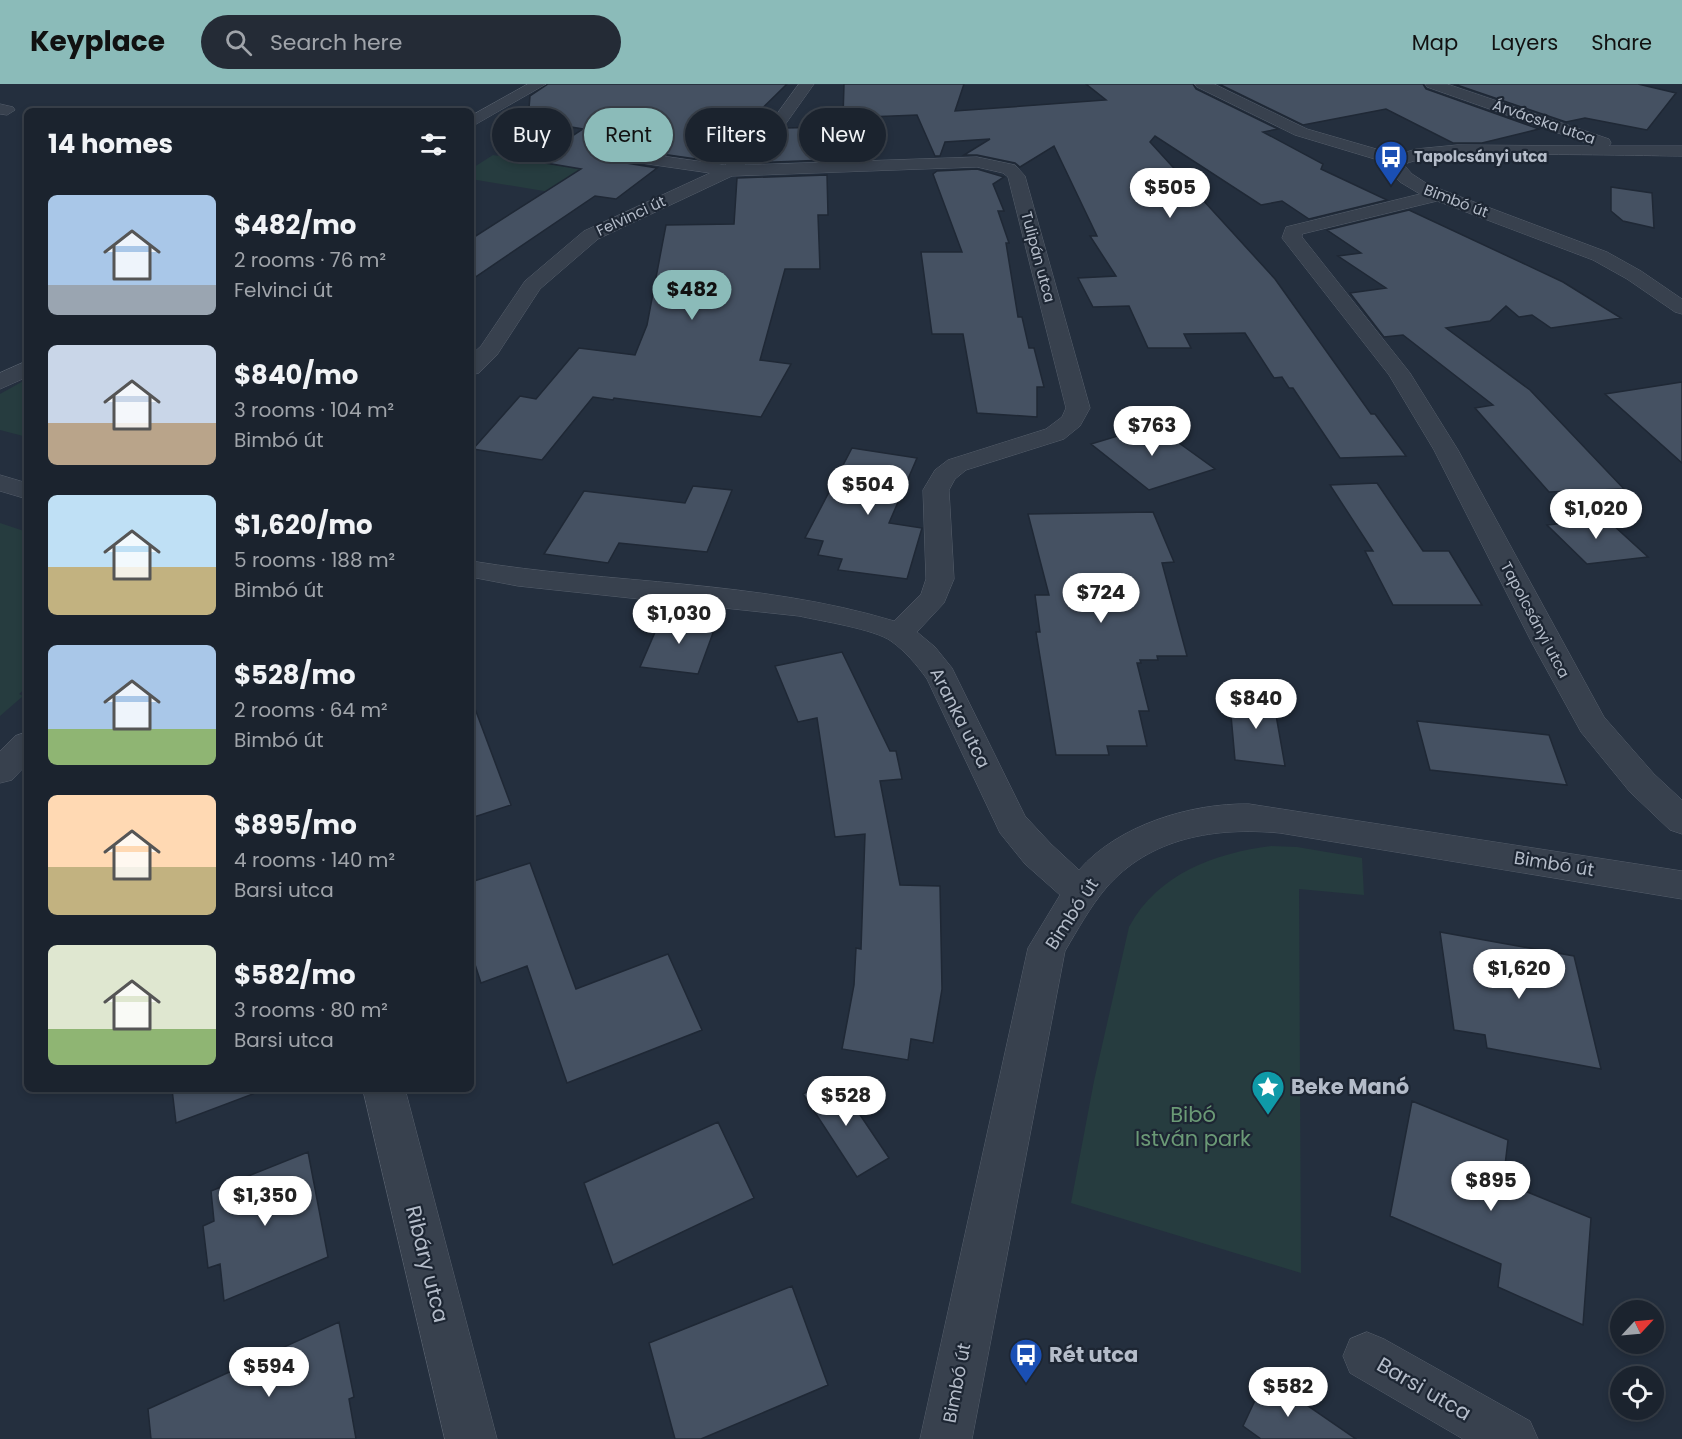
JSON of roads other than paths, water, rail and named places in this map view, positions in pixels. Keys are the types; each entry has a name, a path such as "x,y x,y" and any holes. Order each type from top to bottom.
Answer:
{"street":[{"path":"474,120 539,84"},
{"name":"Felvinci út","path":"474,365 489,350 532,285 591,235 729,171 771,133 807,84"},
{"path":"1202,84 1300,132 1397,160 1416,154 1457,150 1682,151"},
{"name":"Árvácska utca","path":"1432,84 1595,139 1621,151"},
{"name":"Bimbó út","path":"1397,160 1395,165 1406,178 1438,195 1600,256 1642,280 1682,308"},
{"name":"Tulipán utca","path":"668,162 729,171 977,162 1009,169 1016,176 1078,408 1072,421 1055,434 957,465 944,475 936,490 940,579 934,597 900,633"},
{"name":"Tapolcsányi utca","path":"1438,195 1293,231 1292,238 1399,373 1446,450 1592,724 1642,783 1682,821"},
{"path":"0,382 24,370"},
{"path":"0,467 24,474"},
{"path":"0,483 24,490"},
{"name":"Aranka utca","path":"474,570 518,577 799,607 848,617 900,633 924,654 941,675 1012,824 1038,854 1081,893"},
{"path":"0,771 24,747"},
{"name":"Bimbó út","path":"946,1439 1047,948 1081,893 1102,869 1144,841 1204,822 1240,817 1292,822 1682,885"},
{"name":"Ribáry utca","path":"385,1092 471,1439"},
{"name":"Barsi utca","path":"1366,1356 1512,1439"}],"place":[{"name":"Tapolcsányi utca","path":"1391,186"},
{"name":"Beke Manó","path":"1268,1116"},
{"name":"Rét utca","path":"1026,1384"}],"park label":[{"name":"Bibó István park","path":"1193,1127"}]}
